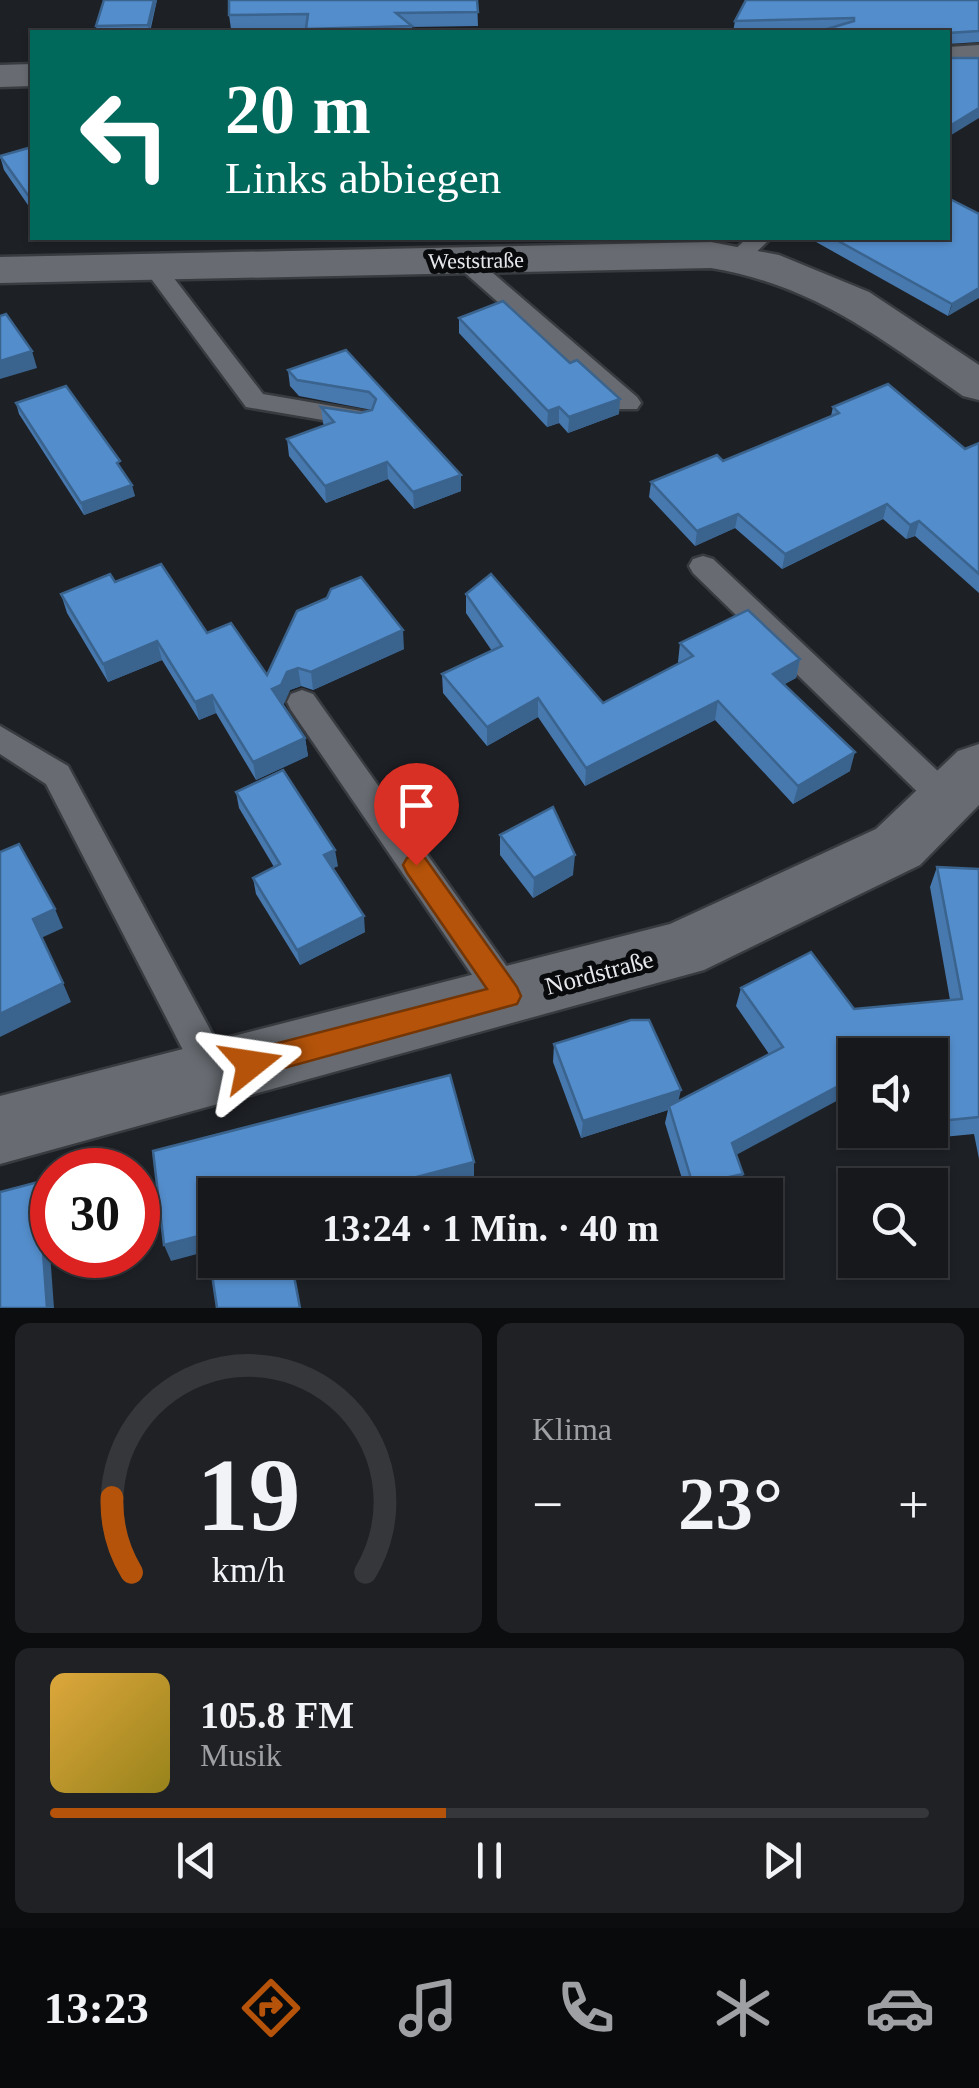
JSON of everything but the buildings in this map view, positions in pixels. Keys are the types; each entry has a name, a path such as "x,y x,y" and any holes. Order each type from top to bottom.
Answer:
{"street":[{"path":"950,57 979,56"},
{"path":"0,76 30,76"},
{"name":"Weststraße","path":"0,270 152,264 710,256 748,248 764,264 854,301 979,386"},
{"name":"Nordstraße","path":"0,1130 682,950 898,847 963,784"}],"lane":[{"path":"464,260 628,404"},
{"path":"152,264 256,400 362,418"},
{"path":"703,566 963,784"},
{"path":"302,702 507,996"},
{"path":"0,738 58,775 214,1073"}],"route":[{"path":"251,1064 507,996 416,865"}]}
